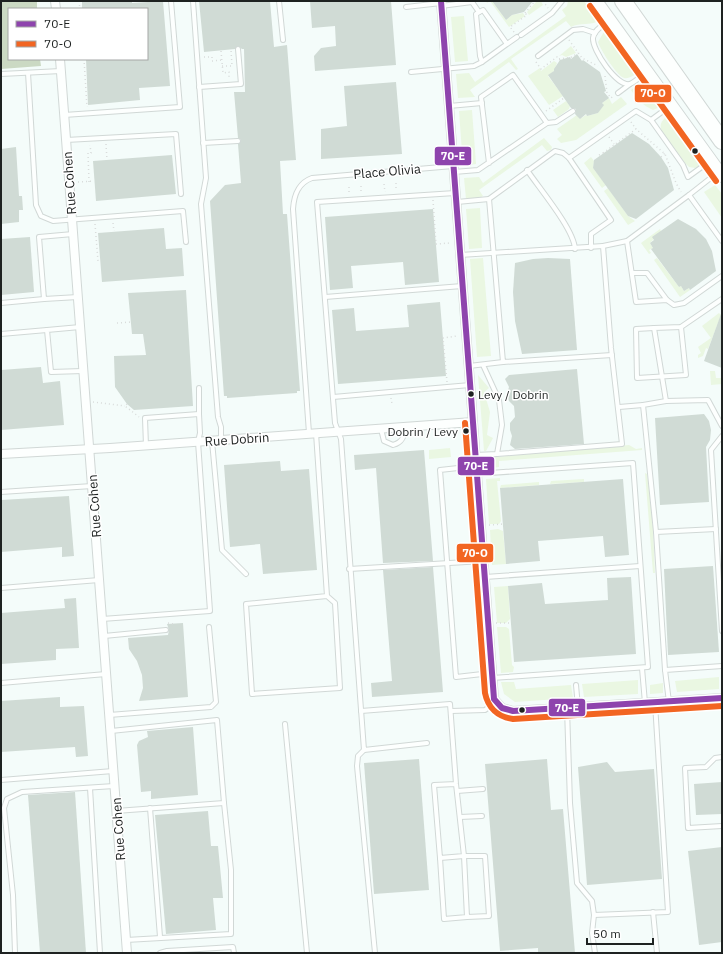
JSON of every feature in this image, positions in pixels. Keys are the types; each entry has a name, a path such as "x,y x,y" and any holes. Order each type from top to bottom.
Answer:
{"highway":[{"path":"623,1 722,141"}],"main road":[{"path":"596,1 720,174"}],"street":[{"path":"441,3 493,696 502,708 509,710 567,708 722,698"},
{"name":"Rue Cohen","path":"60,60 127,953"},
{"name":"Rue Dobrin","path":"1,454 146,446 473,422"}],"lane":[{"path":"64,115 180,107 171,1"},
{"path":"193,1 206,178 202,204 221,440"},
{"path":"279,1 283,40"},
{"path":"411,72 474,66 552,13 562,1"},
{"path":"406,7 441,3 472,2 479,12"},
{"path":"482,62 480,56 476,14 483,10 507,44"},
{"path":"609,19 595,33 594,46 601,59 619,81 630,84"},
{"path":"538,56 573,30 583,29 595,33"},
{"path":"199,87 241,84 238,49"},
{"path":"1,74 61,71"},
{"path":"618,92 647,72"},
{"path":"28,73 37,209 41,216 48,220 72,220 183,211 186,242"},
{"path":"489,163 481,97 513,75 547,123"},
{"path":"449,106 482,103"},
{"path":"651,120 671,106"},
{"name":"Place Olivia","path":"327,596 293,209 296,194 301,185 307,180 320,177 454,169 478,170 547,123 556,122 574,111"},
{"path":"569,158 636,111 651,120 683,165 688,177 711,160"},
{"path":"66,140 176,134 181,194"},
{"path":"203,143 238,141"},
{"path":"456,202 489,199 555,151 563,153 569,158 611,220 591,234 591,248"},
{"path":"527,170 565,224 574,241 575,249"},
{"path":"460,254 591,248 627,241 720,174"},
{"path":"364,750 340,439 333,397 317,202 455,193"},
{"path":"689,195 722,240"},
{"path":"489,199 504,362"},
{"path":"44,299 39,237 73,234"},
{"path":"627,241 633,273 636,302 667,300"},
{"path":"475,455 622,444 612,355 603,246"},
{"path":"633,273 647,273 667,300 674,305 684,303 722,276"},
{"path":"325,297 462,286"},
{"path":"1,303 78,297"},
{"path":"681,327 686,375 638,378 636,329 681,327 722,299"},
{"path":"1,334 80,327"},
{"path":"654,328 666,401"},
{"path":"47,330 51,372 83,371"},
{"path":"468,367 504,362 612,355"},
{"path":"483,365 498,400 502,425 497,454"},
{"path":"333,397 470,386"},
{"path":"102,620 210,611 198,442 200,433 199,388"},
{"path":"619,407 666,401 708,400 722,426"},
{"path":"643,405 656,532 665,670 669,702"},
{"path":"146,446 145,418 199,414"},
{"path":"381,428 384,441 393,445 400,443 403,439 404,427"},
{"path":"722,436 711,450 722,631"},
{"path":"212,441 222,550 246,574"},
{"path":"633,463 648,667 456,678 448,563 440,470 476,470 633,463"},
{"path":"1,492 92,486"},
{"path":"656,532 716,529"},
{"path":"349,569 483,561"},
{"path":"484,577 640,566"},
{"path":"1,588 99,580"},
{"path":"327,596 335,603 340,688 252,694 246,604 327,596"},
{"path":"109,715 211,706 216,702 209,627"},
{"path":"104,636 166,630"},
{"path":"665,670 722,666"},
{"path":"642,668 645,703"},
{"path":"1,683 106,674"},
{"path":"576,685 578,707"},
{"path":"451,711 485,710 496,702"},
{"path":"594,915 668,912 655,703"},
{"path":"361,711 450,704 456,784 464,856 467,917"},
{"path":"567,708 570,803 576,883 592,901 594,915 592,933 595,953"},
{"path":"111,731 218,720 231,870 231,934 126,940"},
{"path":"285,724 307,953"},
{"path":"374,953 357,766 358,756 364,750 427,743"},
{"path":"722,757 715,758 706,767 686,768 688,828 722,826"},
{"path":"1,780 114,771"},
{"path":"440,858 484,856 489,916 444,919 434,785 456,784"},
{"path":"15,953 13,895 4,808 7,799 22,792 115,786"},
{"path":"90,788 100,953"},
{"path":"457,791 483,789"},
{"path":"116,810 224,802"},
{"path":"150,808 160,937"},
{"path":"460,817 482,816"},
{"path":"653,912 657,953"},
{"path":"160,953 167,951 233,947 234,953"}],"path":[{"path":"513,31 510,27 527,15 525,13 535,1"},
{"path":"572,45 582,58 600,68"},
{"path":"222,66 232,66 231,50"},
{"path":"221,51 223,73 229,72 229,80"},
{"path":"539,66 541,69 557,57 559,60 572,57 578,53"},
{"path":"202,57 212,56 212,61 222,60"},
{"path":"84,60 88,110"},
{"path":"604,73 607,93 611,98"},
{"path":"545,112 564,98"},
{"path":"634,126 666,153 679,189"},
{"path":"599,155 636,129"},
{"path":"89,182 88,153 91,153 90,144"},
{"path":"106,151 107,160"},
{"path":"660,157 666,153"},
{"path":"79,182 94,181"},
{"path":"433,199 436,244 450,242"},
{"path":"95,222 98,261 100,261"},
{"path":"117,323 131,322"},
{"path":"447,382 443,338 457,336"},
{"path":"96,402 126,405 139,417"},
{"path":"489,525 503,524"},
{"path":"169,623 174,624"},
{"path":"496,623 510,623"}],"green space":[{"path":"1,1 37,1 37,8 8,8 8,60 40,60 41,66 1,69"},
{"path":"490,1 492,1 506,20 512,15 523,13 525,16 509,27"},
{"path":"537,1 541,1 543,5 529,15 527,12"},
{"path":"568,1 584,1 598,21 571,27 566,21 511,59 518,69 516,70 509,62 470,90 475,97 458,98 456,74 469,73 475,82 566,16 562,10 567,6"},
{"path":"464,16 468,61 455,62 451,17"},
{"path":"605,30 636,74 629,78 624,78 617,73 609,62 598,42"},
{"path":"571,46 576,53 566,57 562,55 559,56"},
{"path":"554,61 557,63 554,71 548,76 563,96 549,105 528,76 540,68 541,71"},
{"path":"642,82 660,107 653,110 649,108 640,102 631,90"},
{"path":"621,97 627,104 576,140 561,143 557,139 562,135 557,129 577,115 580,119 586,115 598,113 603,105 602,103 609,98 612,104"},
{"path":"566,101 570,106 569,109 558,117 553,110"},
{"path":"472,110 476,164 463,166 459,111"},
{"path":"667,116 701,164 695,168 689,167 685,163 662,132 661,123"},
{"path":"544,138 552,147 551,150 547,151 542,145 479,190 483,196 479,198 466,199 464,178 479,177 483,183"},
{"path":"591,157 594,161 593,168 606,185 602,188 584,163"},
{"path":"715,185 722,194 722,218 704,192"},
{"path":"608,188 628,216 635,221 628,225 604,191"},
{"path":"480,208 482,248 469,249 466,209"},
{"path":"660,229 661,231 650,243 653,248 649,250 651,253 649,254 641,243"},
{"path":"483,258 491,356 477,357 470,259"},
{"path":"657,258 679,287 681,286 684,291 689,288 690,290 680,297 654,260"},
{"path":"719,313 721,315 708,349 706,348 703,356 698,358 698,355 701,353 698,347 711,338 702,326"},
{"path":"710,371 715,371 716,378 722,378 722,384 711,385"},
{"path":"478,375 489,388 484,392 490,412 487,435 493,438 486,451 484,451"},
{"path":"629,445 636,449 642,448 642,450 499,461 499,467 485,469 485,458"},
{"path":"450,448 451,457 429,459 429,450"},
{"path":"645,473 647,474 652,506 655,573 653,573"},
{"path":"500,478 500,481 497,481 501,521 499,524 489,524 486,479"},
{"path":"584,479 584,482 550,484 551,481"},
{"path":"539,482 539,485 500,488 501,485"},
{"path":"498,529 503,531 506,564 492,565 490,530"},
{"path":"508,586 510,619 506,623 497,623 494,587"},
{"path":"497,627 506,627 509,629 512,665 514,667 513,672 501,673"},
{"path":"719,677 719,689 677,692 675,681"},
{"path":"638,680 638,694 584,697 582,684"},
{"path":"501,682 514,682 516,689 571,685 573,698 515,702 504,694"},
{"path":"663,683 663,693 650,694 650,685"}],"building":[{"path":"82,1 132,1 132,3 163,1 170,86 139,88 140,100 88,105 86,60 148,60 148,8 82,8"},
{"path":"199,1 270,1 274,47 287,45 296,160 280,161 283,214 287,214 300,391 297,391 297,393 227,398 227,396 224,396 210,201 225,185 241,183 238,144 241,140 238,138 234,92 245,92 244,49 238,46 235,49 204,52"},
{"path":"310,1 391,1 396,65 315,71 314,56 321,48 336,46 335,26 312,28"},
{"path":"492,1 533,1 524,12 512,15 506,20"},
{"path":"577,54 582,61 583,60 600,72 606,91 604,92 609,98 602,103 604,105 598,113 587,116 586,114 580,119 575,114 576,109 571,108 548,75 554,71 560,60 570,57 571,59"},
{"path":"396,82 402,154 321,159 321,129 347,126 344,86"},
{"path":"632,133 649,144 661,157 668,168 674,190 636,219 628,216 593,168 594,160"},
{"path":"16,147 19,196 22,196 23,210 19,210 19,222 1,224 1,149"},
{"path":"172,155 176,194 96,201 93,161"},
{"path":"433,209 439,282 405,285 403,262 351,266 353,288 330,290 325,217"},
{"path":"678,219 696,229 706,239 712,251 716,271 690,290 689,288 684,291 681,286 679,287 651,249 653,248 650,243 654,240 652,237"},
{"path":"164,228 166,249 182,248 184,276 102,282 98,233"},
{"path":"30,237 34,292 1,295 1,239"},
{"path":"533,259 570,259 577,350 522,354 515,321 513,292 515,263"},
{"path":"186,290 193,406 134,410 127,404 115,387 114,356 146,355 143,334 132,334 128,293"},
{"path":"440,302 446,376 338,384 332,310 354,308 356,331 409,327 407,305"},
{"path":"721,314 722,315 722,368 704,361"},
{"path":"41,367 43,383 60,381 64,425 1,430 1,370"},
{"path":"577,369 584,444 515,449 510,445 512,436 510,423 515,417 514,406 509,401 507,394 509,387 505,379 509,375"},
{"path":"704,414 709,421 711,430 710,440 706,447 709,502 660,505 655,418"},
{"path":"424,450 433,561 383,563 376,468 355,470 354,455"},
{"path":"280,461 281,471 309,469 317,570 263,574 260,544 230,547 224,465"},
{"path":"623,479 629,555 605,557 603,536 538,541 540,561 506,564 500,488"},
{"path":"69,496 74,556 62,557 62,547 1,552 1,500"},
{"path":"713,566 719,652 668,655 664,569"},
{"path":"433,567 443,692 372,697 371,683 392,681 383,570"},
{"path":"631,577 636,654 514,662 508,586 542,583 545,604 608,600 607,578"},
{"path":"76,598 79,648 56,649 56,660 1,664 1,613 65,608 64,599"},
{"path":"183,623 188,697 139,701 143,688 142,675 137,661 129,649 128,638 168,635 169,630 167,624"},
{"path":"60,697 60,707 84,706 88,756 76,757 75,747 1,752 1,701"},
{"path":"193,727 198,795 151,799 151,791 141,792 137,745 139,741 148,737 147,731"},
{"path":"419,759 429,890 374,894 364,763"},
{"path":"547,759 551,810 563,809 575,953 538,953 538,948 500,951 485,764"},
{"path":"607,762 615,772 654,769 662,879 587,885 578,767"},
{"path":"722,782 722,814 696,815 694,784"},
{"path":"75,792 86,953 40,953 28,795"},
{"path":"208,811 211,846 218,846 223,898 213,898 216,930 166,934 155,815"},
{"path":"722,847 722,942 699,945 688,851"}],"transit line":[{"name":"70-E","path":"441,1 494,699 502,708 513,711 722,698"},
{"name":"70-O","path":"590,6 716,181"},
{"name":"70-O","path":"465,423 485,693 486,698 494,711 498,714 513,719 722,706"}],"place":[{"name":"Levy / Dobrin","path":"471,394"},
{"name":"Dobrin / Levy","path":"466,431"}]}
